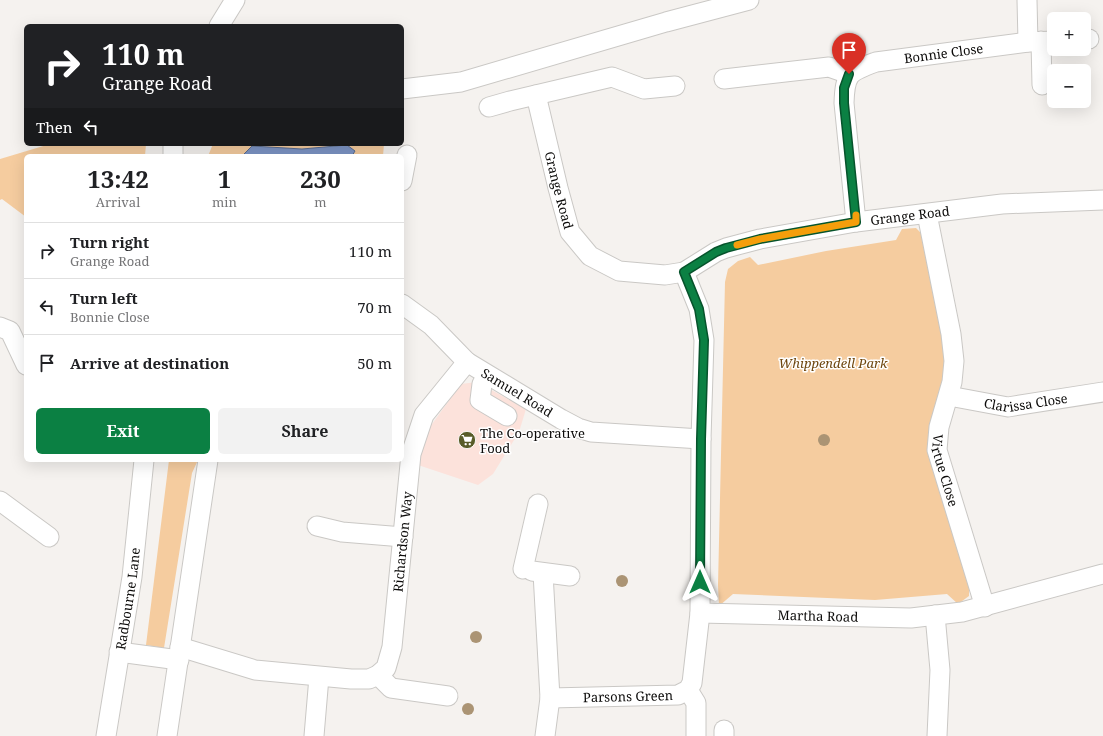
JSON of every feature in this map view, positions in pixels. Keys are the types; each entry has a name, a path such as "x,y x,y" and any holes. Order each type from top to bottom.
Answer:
{"street":[{"path":"220,24 235,0"},
{"path":"404,89 461,82 666,22 749,0"},
{"path":"1027,0 1041,41 1042,85"},
{"name":"Bonnie Close","path":"849,74 855,70 876,62 1041,41"},
{"path":"724,79 829,67 849,74 844,88 844,103 856,222"},
{"path":"489,107 536,94 612,77 644,88 676,86"},
{"name":"Grange Road","path":"536,94 570,232 590,256 618,271 665,275 684,272 716,252 726,248 760,239 856,222 1002,204 1103,200"},
{"path":"404,171 407,155"},
{"name":"Virtue Close","path":"927,214 951,334 954,361 949,396 939,426 937,450 984,607"},
{"name":"Parsons Green","path":"550,698 678,695 688,690 692,683 700,613 701,439 704,340 699,309 684,272"},
{"name":"Samuel Road","path":"404,305 431,325 467,362 578,428 591,432 701,439"},
{"path":"0,327 10,331 24,361"},
{"name":"Richardson Way","path":"378,675 386,668 392,647 411,454 424,415 467,362"},
{"path":"488,375 482,384 480,400 508,416"},
{"name":"Clarissa Close","path":"949,396 1008,407 1103,392"},
{"name":"Radbourne Lane","path":"106,736 132,577 144,462"},
{"path":"166,736 208,462"},
{"path":"0,501 48,538"},
{"path":"538,504 516,568 570,576"},
{"path":"317,526 342,532 403,537"},
{"path":"543,573 550,698 545,736"},
{"name":"Martha Road","path":"700,613 911,618 935,616 984,607 1103,574"},
{"path":"935,616 940,670 937,736"},
{"path":"119,652 179,654 255,670 319,676 369,679 378,675 390,688 448,696"},
{"path":"314,736 319,676"},
{"path":"688,690 696,703 696,736"}],"shaded area":[{"path":"477,382 526,409 519,432 493,474 478,485 418,465 427,431 461,384"}],"green space":[{"path":"43,146 146,146 145,154 24,154 24,216 2,199 0,200 0,159"},
{"path":"212,146 252,146 244,154 209,154"},
{"path":"252,146 335,146 302,149"},
{"path":"348,146 384,146 383,154 353,154 355,151"},
{"name":"Whippendell Park","path":"916,228 921,233 940,325 946,368 939,400 930,427 969,576 969,596 958,604 947,594 875,600 733,594 719,606 718,585 725,282 728,269 738,261 750,257 758,265 826,251 896,240 902,229"},
{"path":"169,462 197,462 192,473 164,648 146,645"}],"water":[{"path":"252,146 302,149 348,146 355,151 353,154 244,154"}],"slow traffic":[{"path":"737,245 760,239 856,222 856,215"}],"place":[{"name":"The Co-operative Food","path":"467,440"}],"route":[{"path":"700,582 701,439 704,340 699,309 693,291 684,272 716,252 726,248 760,239 856,222 844,103 844,88 849,74"}]}
